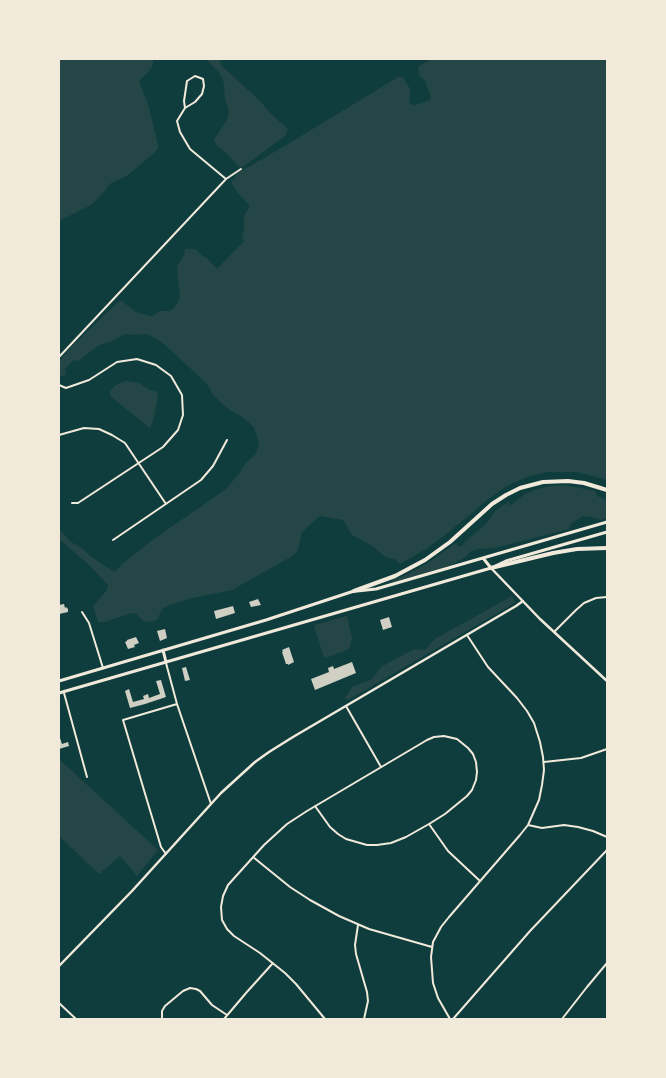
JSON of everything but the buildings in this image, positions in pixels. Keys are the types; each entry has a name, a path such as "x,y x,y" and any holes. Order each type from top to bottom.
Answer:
{"highway":[{"path":"354,591 395,576 425,560 450,542 492,504 520,488 559,480 584,483 607,490"},
{"path":"492,568 553,553 576,549 607,548"}],"main road":[{"path":"59,681 274,618 354,591 376,589 607,522"},
{"path":"59,693 492,568 506,561 607,532"},
{"path":"482,558 492,568"},
{"path":"163,650 166,662"}],"street":[{"path":"185,108 184,101 187,81 195,76 203,79 202,94 195,102 185,108 177,121 180,132 190,149 226,179"},
{"path":"59,357 226,179 241,169"},
{"path":"59,385 66,388 89,380 117,362 137,359 156,365 171,376 182,395 183,415 178,430 163,447 78,503 72,503"},
{"path":"59,435 84,428 99,428 125,443 166,504"},
{"path":"113,540 202,480 213,466 227,440"},
{"path":"492,568 522,601 607,682"},
{"path":"554,632 581,605 596,598 607,597"},
{"path":"59,966 234,780 265,755 522,601"},
{"path":"82,612 89,623 103,668"},
{"path":"466,635 488,667 517,698 527,712 538,734 543,762 543,778 541,793 528,825 444,924 432,947 431,962 434,986 439,1001 452,1019 536,924 607,850"},
{"path":"166,662 211,804"},
{"path":"63,692 87,777"},
{"path":"166,854 161,847 123,720 178,704"},
{"path":"346,706 381,767"},
{"path":"315,806 330,826 348,840 377,846 394,843 445,814 469,794 477,777 475,757 460,740 452,737 436,737 423,742 315,806 283,827 253,856 225,890 221,903 222,917 225,926 231,934 273,963 296,984 325,1019"},
{"path":"543,762 584,758 607,749"},
{"path":"429,824 450,853 480,882"},
{"path":"528,825 542,828 564,825 578,826 607,838"},
{"path":"253,856 300,894 327,910 358,925 432,947"},
{"path":"358,925 355,945 356,954 368,1001 364,1019"},
{"path":"224,1019 273,963"},
{"path":"562,1019 607,963"},
{"path":"162,1019 161,1014 165,1006 183,991 190,988 200,991 211,1004 227,1015"},
{"path":"59,1003 76,1019"}],"shaded area":[{"path":"59,59 154,59 151,69 139,81 148,104 158,148 125,177 111,183 91,205 59,221"},
{"path":"206,59 218,59 222,66 288,129 285,136 243,167 239,167 215,143 214,140 228,118 229,110 225,99 224,83 219,72"},
{"path":"432,59 607,59 607,480 577,472 547,472 529,476 507,486 492,496 426,549 400,564 395,559 386,557 372,546 352,535 343,520 320,516 302,532 298,550 294,555 232,590 192,598 167,606 162,609 157,620 154,621 145,622 136,614 131,613 105,622 98,622 93,606 107,590 108,585 86,562 59,539 59,529 71,542 82,548 103,565 116,571 154,539 226,489 245,464 256,454 259,443 254,427 226,407 214,396 207,384 163,343 149,335 125,334 98,346 78,361 74,360 65,369 66,374 62,376 59,375 59,361 119,301 122,301 136,312 150,316 159,311 173,309 180,299 177,267 184,255 185,249 197,250 217,269 244,241 242,235 244,216 249,205 232,184 238,173 398,77 403,77 410,89 409,102 411,104 415,105 430,100 426,82 419,75 418,69 420,65"},
{"path":"125,381 139,383 150,390 156,391 158,395 150,428 110,396 110,390"},
{"path":"565,485 595,491 597,496 607,500 607,518 600,520 583,516 572,523 569,529 495,548 477,549 453,564 384,584 426,564 456,543 460,547 486,524 495,511 509,501 509,506 525,494 537,489"},
{"path":"512,596 515,601 513,604 348,700 345,698 352,687 372,679 381,667 414,649 425,650 435,639"},
{"path":"347,616 352,638 349,649 326,658 323,655 314,625"},
{"path":"59,759 158,850 137,876 120,856 99,874 59,836"}]}
